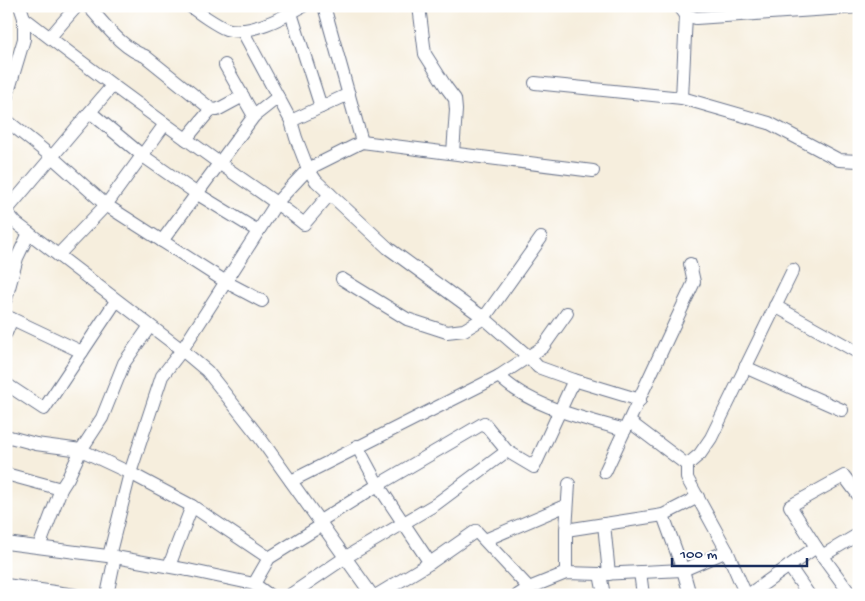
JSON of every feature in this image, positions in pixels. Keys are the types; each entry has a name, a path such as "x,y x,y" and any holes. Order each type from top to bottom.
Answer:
{"street":[{"path":"50,37 78,6"},
{"path":"88,6 134,53 145,56 211,109 217,110 243,96"},
{"path":"324,6 362,142"},
{"path":"419,6 426,54 446,88 455,99 453,154"},
{"path":"192,7 226,29 242,30 270,23 296,9 321,107"},
{"path":"682,98 682,10 696,18 859,7"},
{"path":"25,11 50,37 112,86 219,164 277,202 304,224 330,194"},
{"path":"6,99 24,39 25,11"},
{"path":"242,30 291,121 308,169 316,181 388,248 484,318 538,367 640,400"},
{"path":"225,65 254,116"},
{"path":"535,83 682,98 769,123 839,160 859,161"},
{"path":"112,86 6,211 28,233 207,371 260,438 372,595"},
{"path":"291,121 349,94"},
{"path":"162,241 254,116 278,97"},
{"path":"186,139 211,109"},
{"path":"90,112 143,156 196,193 258,232"},
{"path":"6,120 52,157 106,205 226,282 262,301"},
{"path":"58,255 106,205 165,124"},
{"path":"106,595 112,556 130,473 162,376 182,350 277,202 308,169 362,142 593,171"},
{"path":"6,299 17,258 28,233"},
{"path":"342,280 407,319 447,332 464,330 484,318 542,238"},
{"path":"605,472 694,282 690,264"},
{"path":"792,270 711,438 700,454 687,465 687,478 727,551 747,595 789,566 859,534"},
{"path":"6,384 44,409 116,300"},
{"path":"775,306 859,353"},
{"path":"290,481 499,376 543,347 567,314"},
{"path":"6,334 9,318 82,352"},
{"path":"40,547 61,488 68,478 81,450 102,418 124,363 150,326"},
{"path":"745,367 842,410"},
{"path":"499,376 512,388 561,411 627,426 687,465"},
{"path":"254,584 269,558 378,485 484,423 507,451 534,467 574,380"},
{"path":"6,436 36,444 81,450 130,473 192,506 269,558"},
{"path":"357,446 378,485 430,563"},
{"path":"290,595 346,557 436,504 507,451"},
{"path":"6,474 61,488"},
{"path":"851,595 819,551 790,506 844,476 859,496"},
{"path":"566,573 569,484"},
{"path":"566,530 663,515 698,497"},
{"path":"169,566 192,506"},
{"path":"485,540 567,506"},
{"path":"663,515 690,595"},
{"path":"604,524 604,595"},
{"path":"377,595 430,563 476,531 485,540 524,592 566,573 604,574 683,570 727,551"},
{"path":"6,543 112,556 169,566 254,584 269,595"},
{"path":"789,566 809,595"},
{"path":"640,572 643,595"},
{"path":"6,585 75,595"}]}
